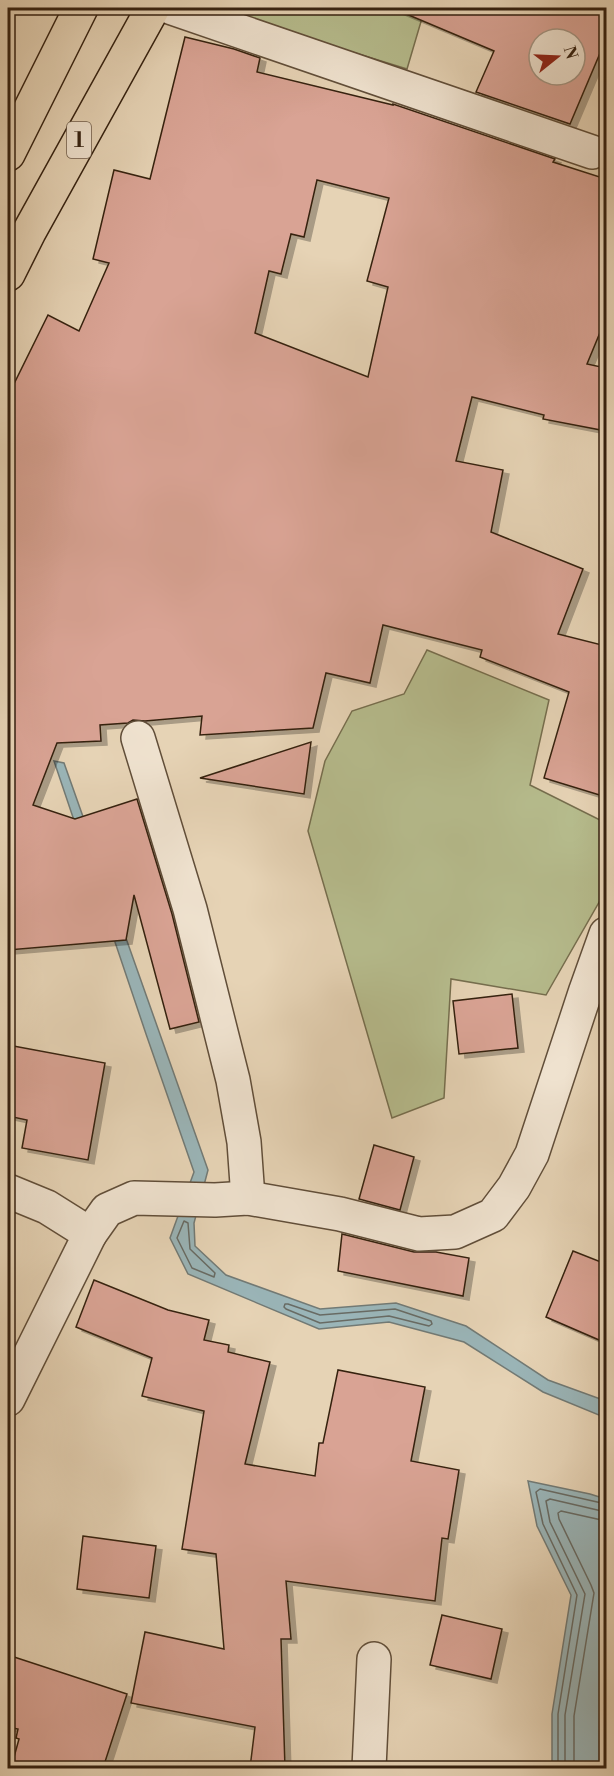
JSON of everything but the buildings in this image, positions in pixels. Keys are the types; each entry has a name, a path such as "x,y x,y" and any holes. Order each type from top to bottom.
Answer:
{"highway":[{"path":"8,154 81,8"},
{"name":"1","path":"8,274 34,222 153,8"}],"street":[{"path":"172,8 592,152"},
{"path":"138,738 190,909 233,1080 244,1142 248,1198"},
{"path":"8,1399 90,1234 107,1210 134,1198 215,1200 248,1198 340,1214 419,1234 455,1232 493,1215 514,1187 532,1154 606,934"},
{"path":"8,1191 47,1207 90,1234"},
{"path":"369,1768 374,1659"}],"green space":[{"path":"209,8 425,8 407,69"},
{"path":"427,650 549,700 530,785 606,823 606,890 546,995 451,979 444,1098 392,1118 308,831 325,761 352,711 404,694"}],"water":[{"path":"54,761 64,763 208,1170 194,1223 195,1246 226,1275 320,1309 396,1303 466,1326 548,1380 606,1401 606,1418 543,1392 464,1342 389,1322 319,1329 188,1274 170,1238 194,1172"},
{"path":"528,1481 606,1499 606,1768 552,1768 552,1714 571,1595 537,1526"}]}
